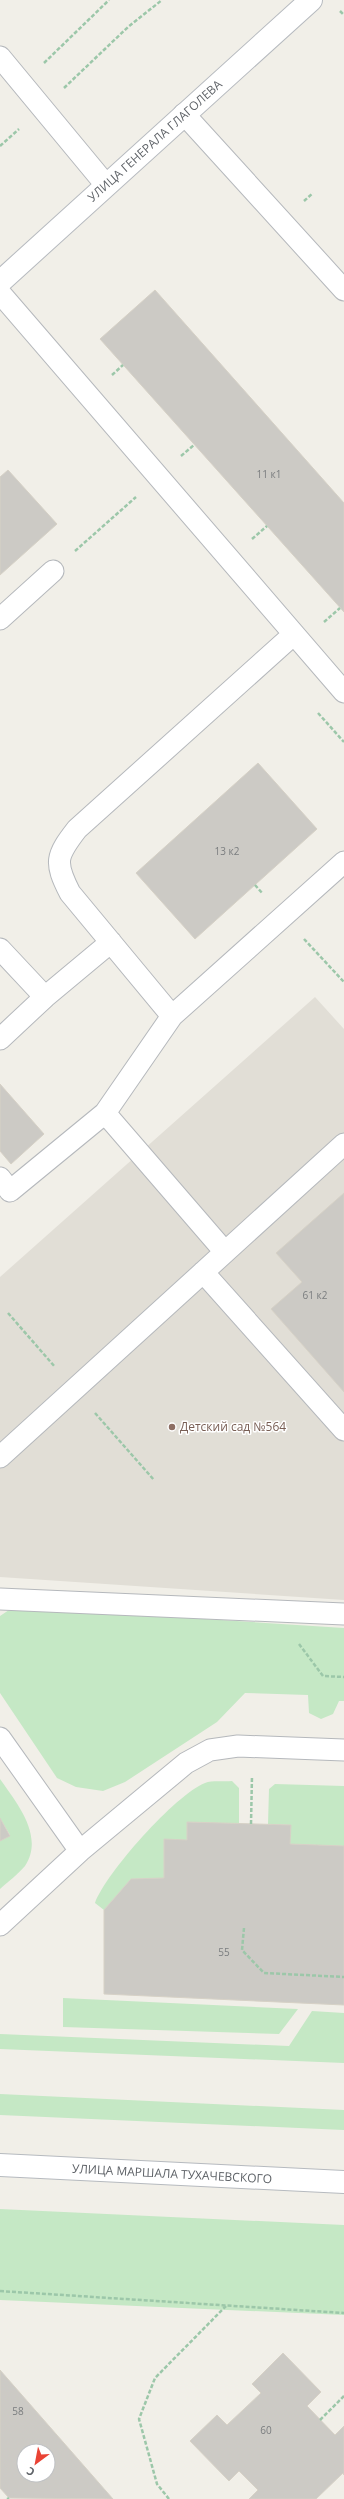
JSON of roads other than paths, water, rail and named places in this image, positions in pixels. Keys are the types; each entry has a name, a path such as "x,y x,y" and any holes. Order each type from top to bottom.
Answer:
{"street":[{"name":"УЛИЦА ГЕНЕРАЛА ГЛАГОЛЕВА","path":"0,282 311,0"},
{"name":"УЛИЦА МАРШАЛА ТУХАЧЕВСКОГО","path":"0,2165 344,2182"}],"lane":[{"path":"0,57 23,82 41,109 106,185"},
{"path":"184,114 344,290"},
{"path":"0,293 344,692"},
{"path":"0,619 53,571"},
{"path":"172,1016 70,893 62,877 58,860 66,843 77,828 294,634"},
{"path":"0,1178 10,1191 105,1112 172,1016 344,862"},
{"path":"0,1039 45,997 111,942"},
{"path":"0,949 45,997"},
{"path":"105,1112 225,1252"},
{"path":"0,1457 344,1144"},
{"path":"203,1272 344,1430"},
{"path":"0,1599 344,1614"},
{"path":"0,1738 80,1851"},
{"path":"0,1925 80,1851 186,1763 210,1750 253,1747 344,1750"}],"place":[{"name":"Детский сад №564","path":"172,1427"}]}
